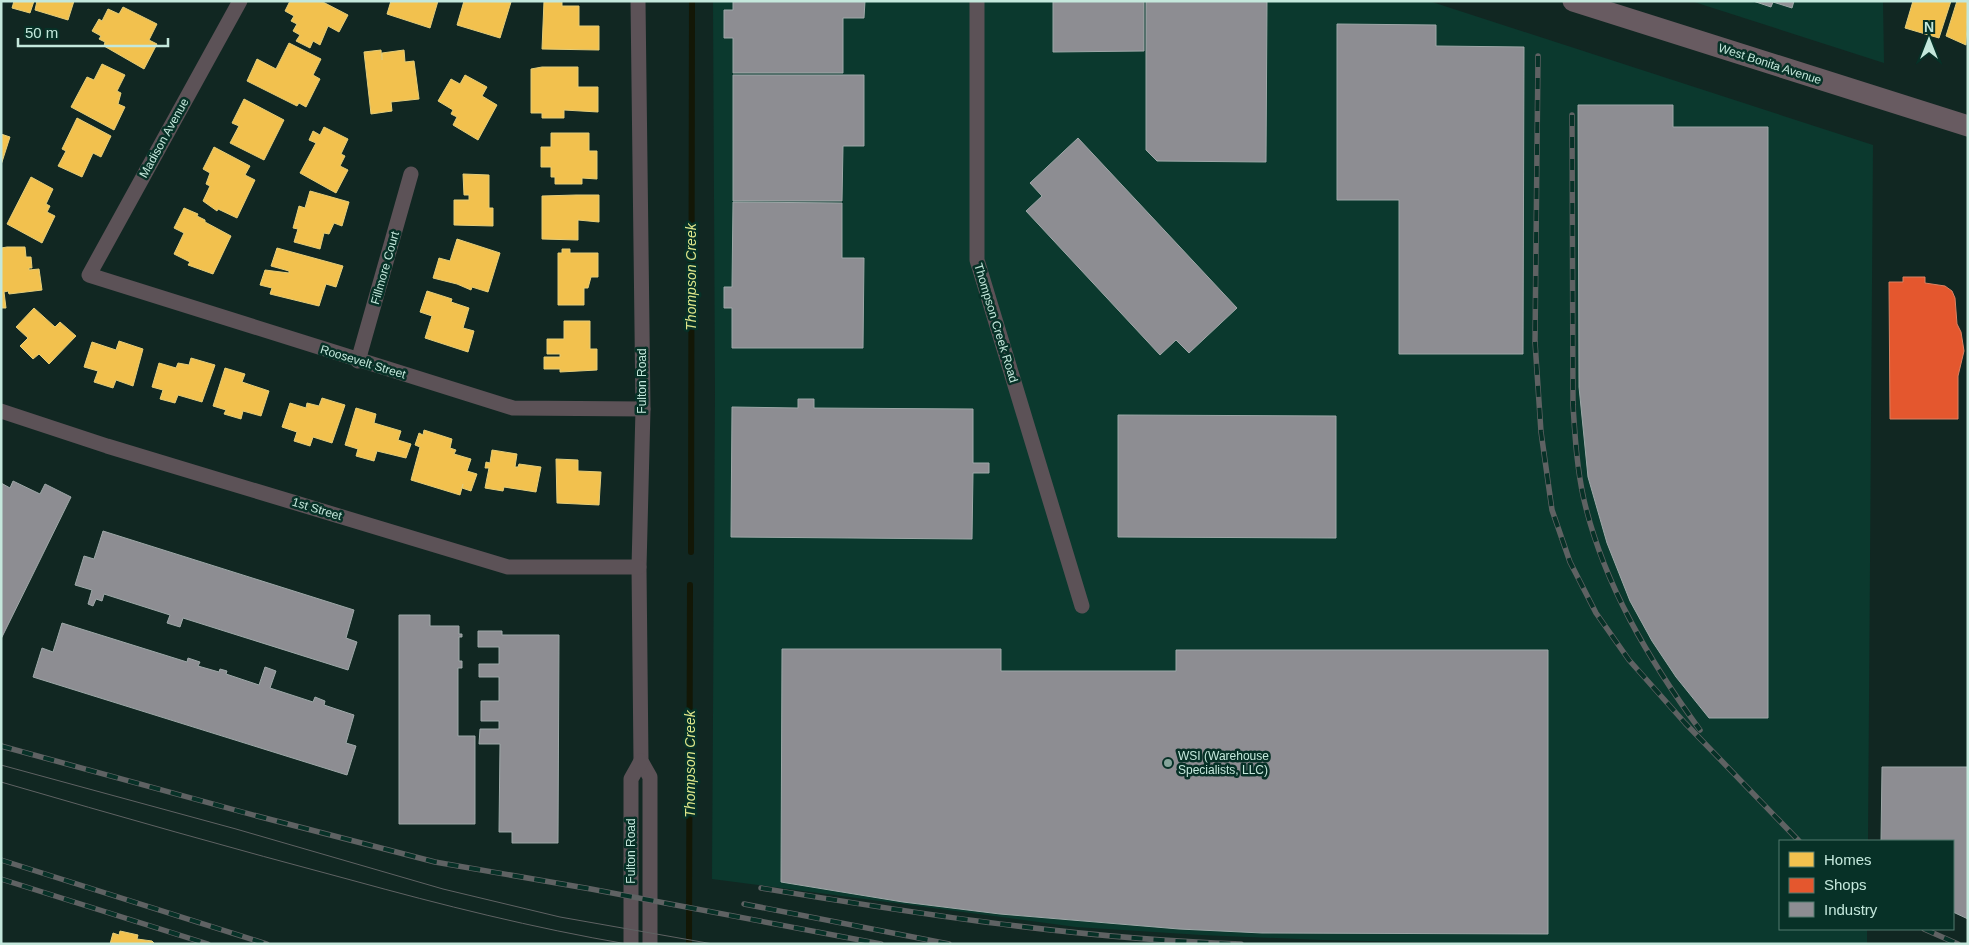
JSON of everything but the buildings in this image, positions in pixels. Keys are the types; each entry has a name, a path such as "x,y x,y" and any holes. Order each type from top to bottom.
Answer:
{"main road":[{"name":"West Bonita Avenue","path":"1573,1 1968,126"}],"street":[{"name":"Madison Avenue","path":"89,276 240,1"},
{"name":"Fulton Road","path":"631,944 631,779 641,761 639,567 643,409 638,1"},
{"name":"Thompson Creek Road","path":"976,1 976,260 1082,606"},
{"name":"Fillmore Court","path":"358,361 411,174"},
{"name":"Roosevelt Street","path":"89,276 513,408 643,409"},
{"name":"1st Street","path":"1,411 107,446 508,567 639,567"},
{"name":"Fulton Road","path":"641,761 650,776 650,944"}],"shaded area":[{"path":"713,1 1429,1 1873,145 1868,840 1779,840 1779,930 1867,930 1867,944 1502,944 1201,935 1076,927 712,879 715,393"},
{"path":"1691,1 1883,1 1884,63"}],"waterway":[{"name":"Thompson Creek","path":"691,552 692,1"},
{"name":"Thompson Creek","path":"689,944 690,585"}],"tram line":[{"path":"1,765 236,829 443,889 560,917 713,944"},
{"path":"1,782 419,898 522,923 627,944"}],"railway":[{"path":"1538,56 1535,342 1541,432 1552,510 1570,562 1596,613 1629,660 1685,723 1798,840"},
{"path":"1572,115 1573,405 1578,465 1584,500 1603,562 1630,621 1663,676 1700,730"},
{"path":"1,746 257,816 435,862 591,889 881,944"},
{"path":"1,860 267,944"},
{"path":"1,879 208,944"},
{"path":"761,888 1000,924 1120,937 1241,944"},
{"path":"744,904 949,944"},
{"path":"1926,930 1958,944"}],"place":[{"name":"WSI (Warehouse Specialists, LLC)","path":"1168,763"}]}
